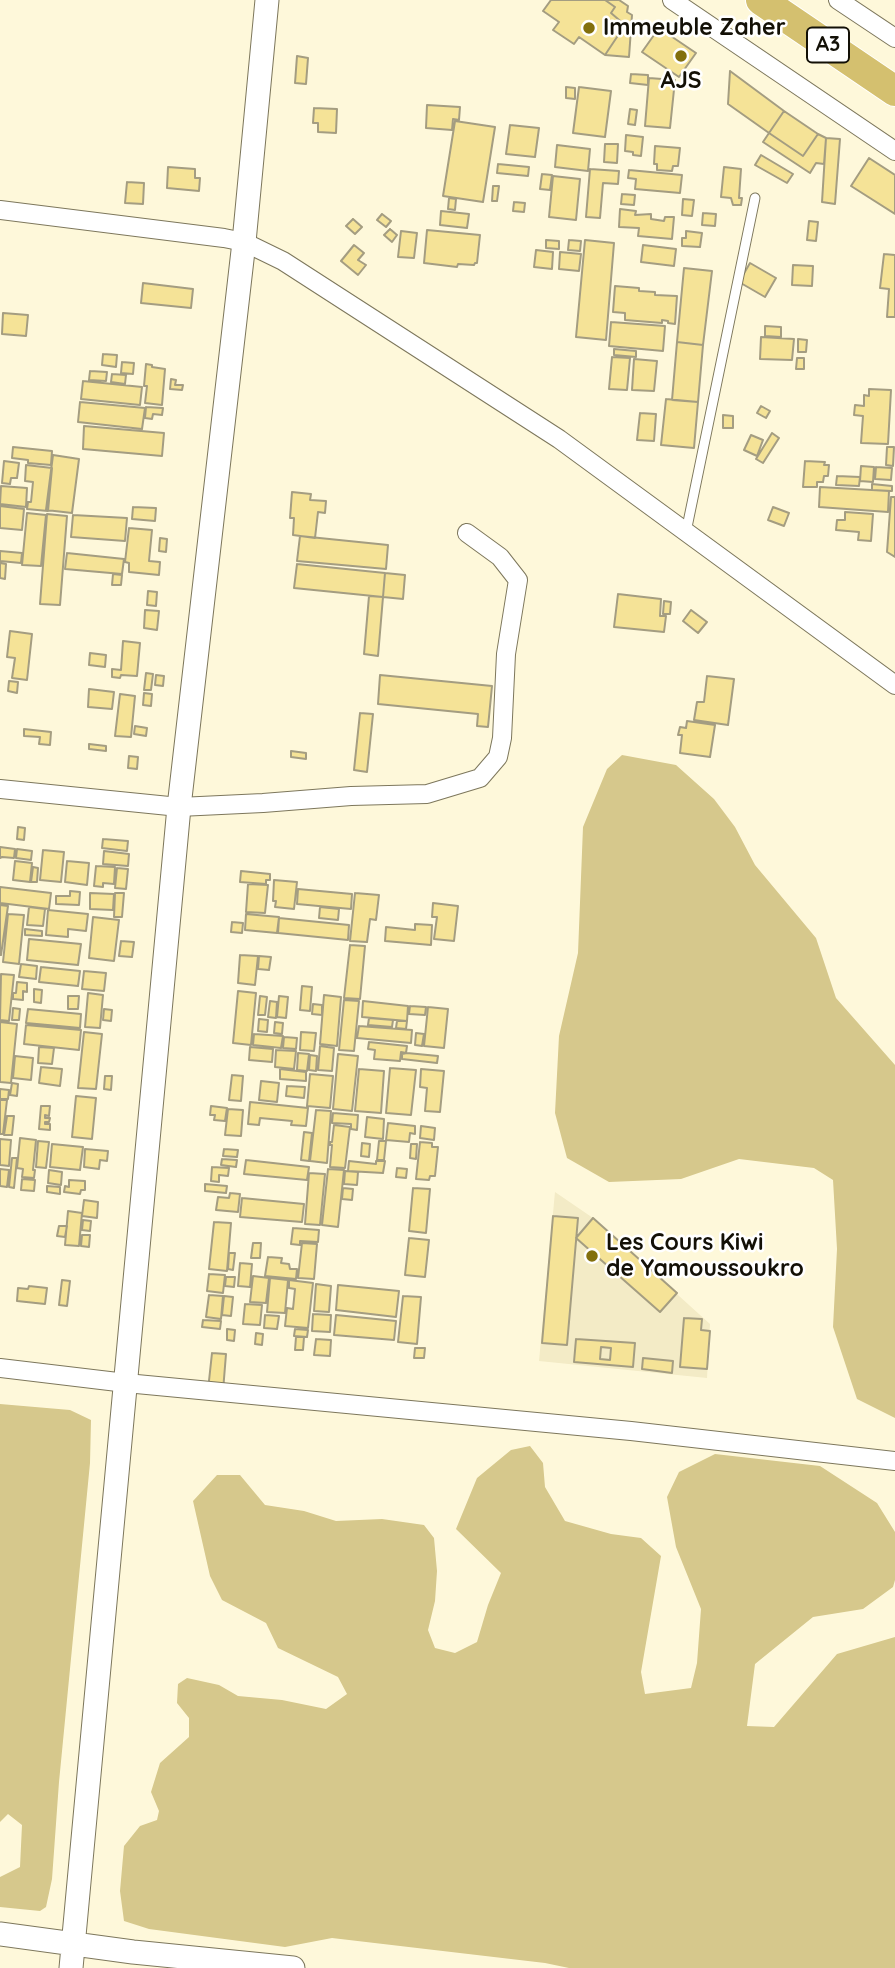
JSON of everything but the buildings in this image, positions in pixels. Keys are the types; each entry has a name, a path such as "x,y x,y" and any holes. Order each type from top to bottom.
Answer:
{"highway":[{"name":"A3","path":"761,0 895,90"}],"street":[{"path":"71,1968 179,807 244,242 267,0"},
{"path":"671,0 895,151"},
{"path":"838,0 895,38"},
{"path":"0,210 211,236 244,242 283,261 559,439 895,685"},
{"path":"0,789 179,807 427,794 480,778 498,757 502,738 506,654 518,580 500,557 467,533"},
{"path":"0,1368 126,1384 618,1429 895,1461"},
{"path":"0,1934 133,1952 293,1968"}],"lane":[{"path":"686,532 755,198"}],"shaded area":[{"path":"622,755 676,765 714,799 735,827 755,865 816,938 836,998 895,1065 895,1418 857,1399 833,1327 837,1249 833,1180 814,1168 739,1159 681,1179 609,1182 567,1158 555,1113 559,1036 578,953 583,827 607,769"},
{"name":"Les Cours Kiwi de Yamoussoukro","path":"555,1192 593,1218 710,1324 707,1378 539,1361"},
{"path":"0,1404 70,1410 91,1420 90,1463 52,1879 46,1907 40,1911 0,1907 0,1877 20,1867 22,1825 8,1814 0,1822"},
{"path":"530,1446 543,1463 545,1487 565,1521 611,1534 641,1538 661,1556 641,1672 645,1694 691,1688 697,1663 701,1609 676,1547 667,1497 679,1472 715,1454 820,1466 877,1503 895,1532 893,1587 863,1609 813,1617 755,1664 747,1726 774,1727 837,1654 895,1637 895,1968 569,1968 332,1938 285,1947 149,1929 124,1921 120,1891 124,1846 140,1826 157,1820 159,1811 151,1792 160,1763 189,1737 189,1718 177,1703 178,1684 187,1678 219,1685 238,1696 282,1700 326,1709 347,1694 338,1677 278,1648 266,1623 222,1600 210,1576 193,1501 217,1475 240,1475 265,1505 304,1511 336,1521 382,1519 424,1525 434,1538 437,1571 435,1601 428,1630 435,1648 455,1653 477,1642 501,1573 456,1529 477,1478 511,1450"}],"place":[{"name":"Immeuble Zaher","path":"589,28"},
{"name":"AJS","path":"681,56"},
{"name":"Les Cours Kiwi de Yamoussoukro","path":"592,1256"}]}
